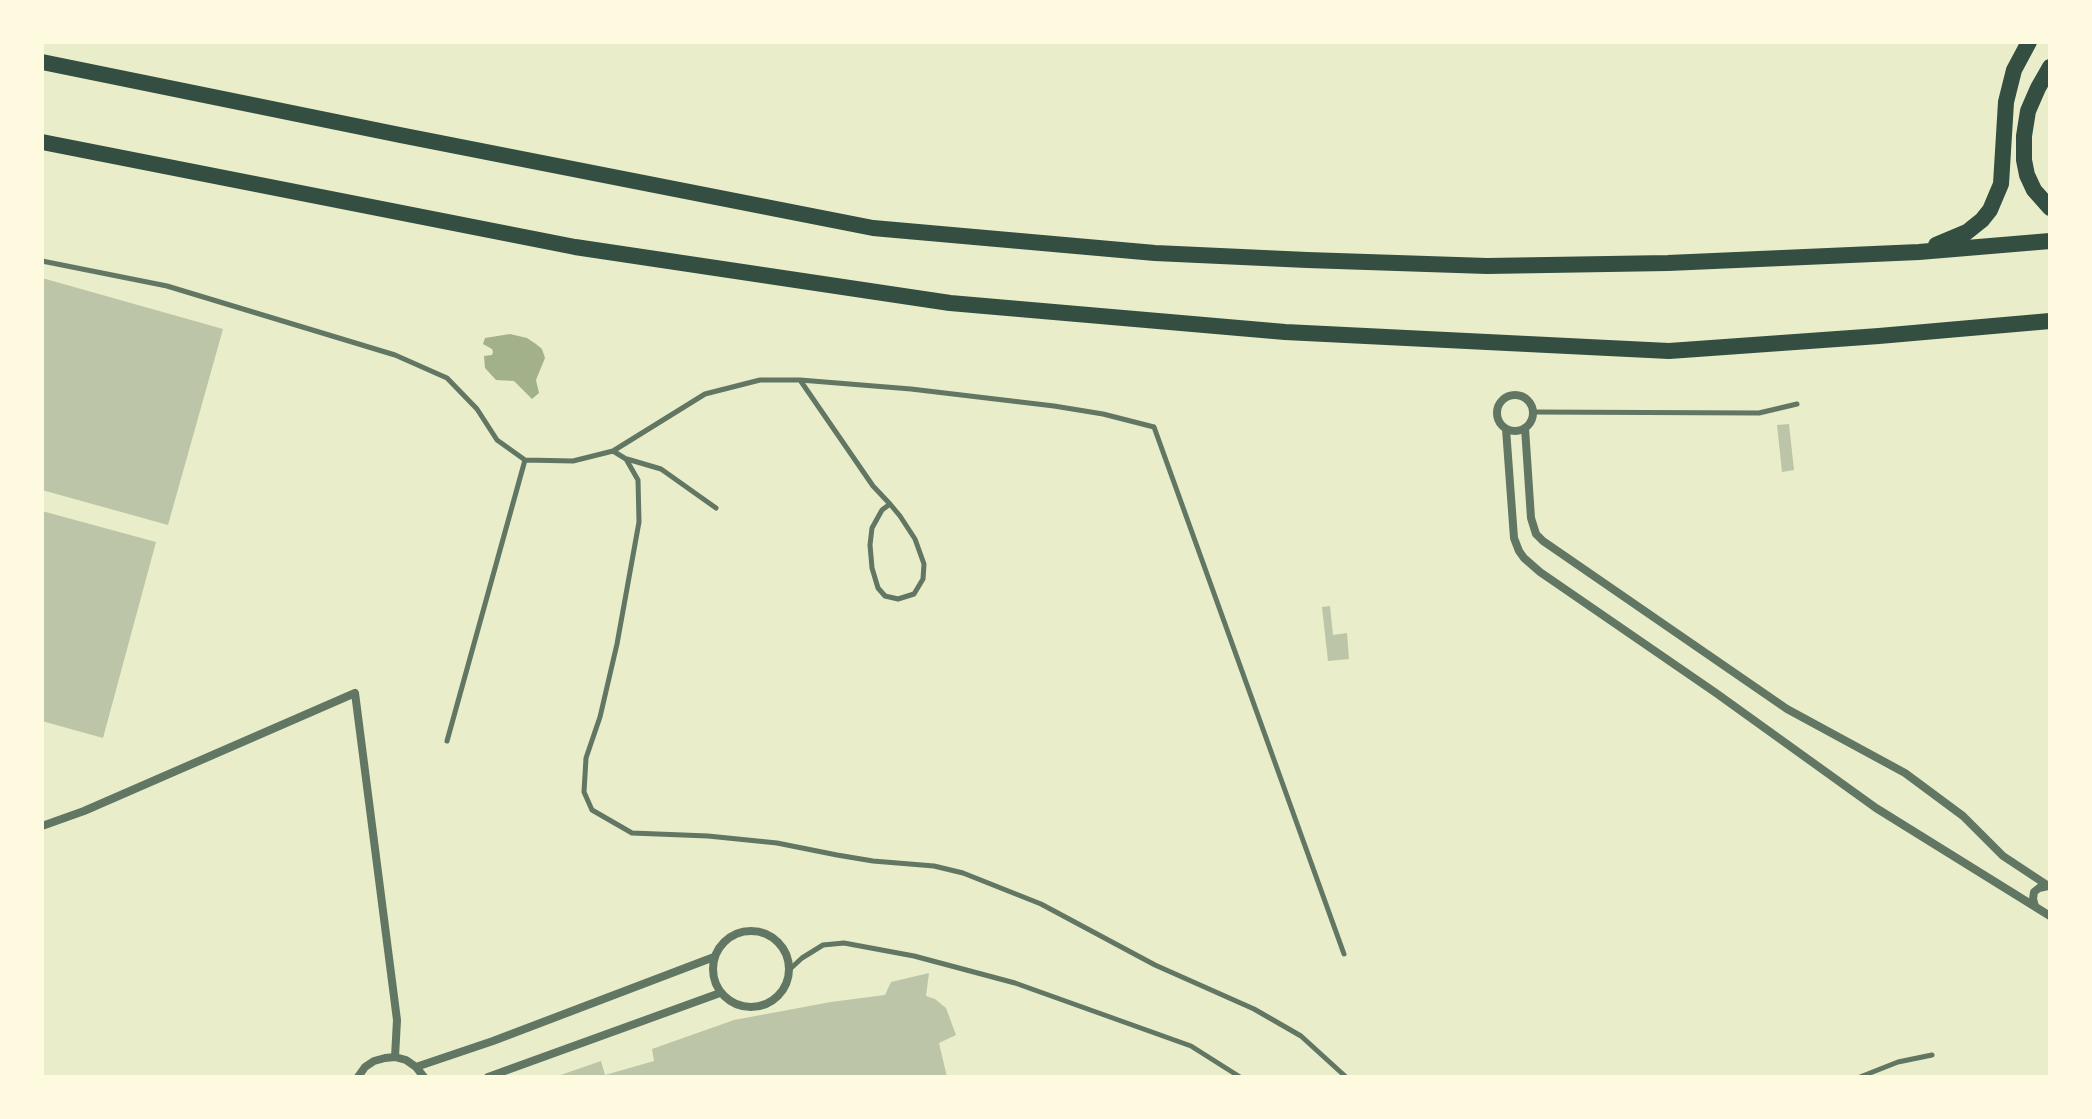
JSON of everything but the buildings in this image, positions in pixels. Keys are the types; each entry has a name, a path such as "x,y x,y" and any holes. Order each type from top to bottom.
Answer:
{"main road":[{"path":"1919,252 1967,232 1990,210 2001,184 2006,102 2014,70 2029,42"},
{"path":"42,62 873,228 1155,253 1487,266 1668,263 1919,252 2050,241"},
{"path":"2050,67 2028,111 2024,136 2027,175 2034,190 2050,208"},
{"path":"42,142 575,247 950,303 1285,332 1669,351 2045,322"}],"street":[{"path":"1512,395 1524,397 1533,412 1525,428 1514,431 1499,423 1497,411 1506,397 1512,395"},
{"path":"1525,428 1531,518 1536,534 1543,541 1787,709 1905,773 1963,816 2003,856 2049,886"},
{"path":"1506,429 1514,538 1524,558 1876,808 2050,916"},
{"path":"42,826 84,811 355,693 397,1020 395,1057"},
{"path":"2035,907 2034,892 2049,886"},
{"path":"754,930 770,935 783,947 789,962 789,979 780,994 767,1005 750,1008 733,1003 720,993 713,975 714,957 723,942 737,933 754,930"},
{"path":"416,1067 714,957"},
{"path":"488,1077 720,993"},
{"path":"358,1077 374,1061 395,1057 406,1060 424,1077"}],"lane":[{"path":"42,261 167,286 395,355 447,378 477,409 497,440 525,460 573,461 613,451 705,394 760,380 911,389 1054,406 1154,427 1344,954"},
{"path":"800,380 873,486 890,504 900,516 915,539 924,564 923,579 914,594 898,599 885,596 878,588 870,545 872,528 882,510 890,504"},
{"path":"1533,412 1759,413 1797,404"},
{"path":"613,451 626,459 661,469 716,508"},
{"path":"626,459 638,480 639,522 617,644 600,717 586,758 584,792 592,810 632,833 777,843 873,861 934,866 963,873 1041,904 1155,965 1254,1009 1301,1036 1346,1077"},
{"path":"447,741 525,460"},
{"path":"789,970 823,945 844,943 914,956 1015,983 1191,1046 1240,1077"},
{"path":"1860,1077 1898,1062 1932,1055"}],"shaded area":[{"path":"510,334 527,338 542,349 545,358 536,380 539,393 532,399 514,381 496,380 485,368 484,356 493,352 483,344 485,338"}]}
